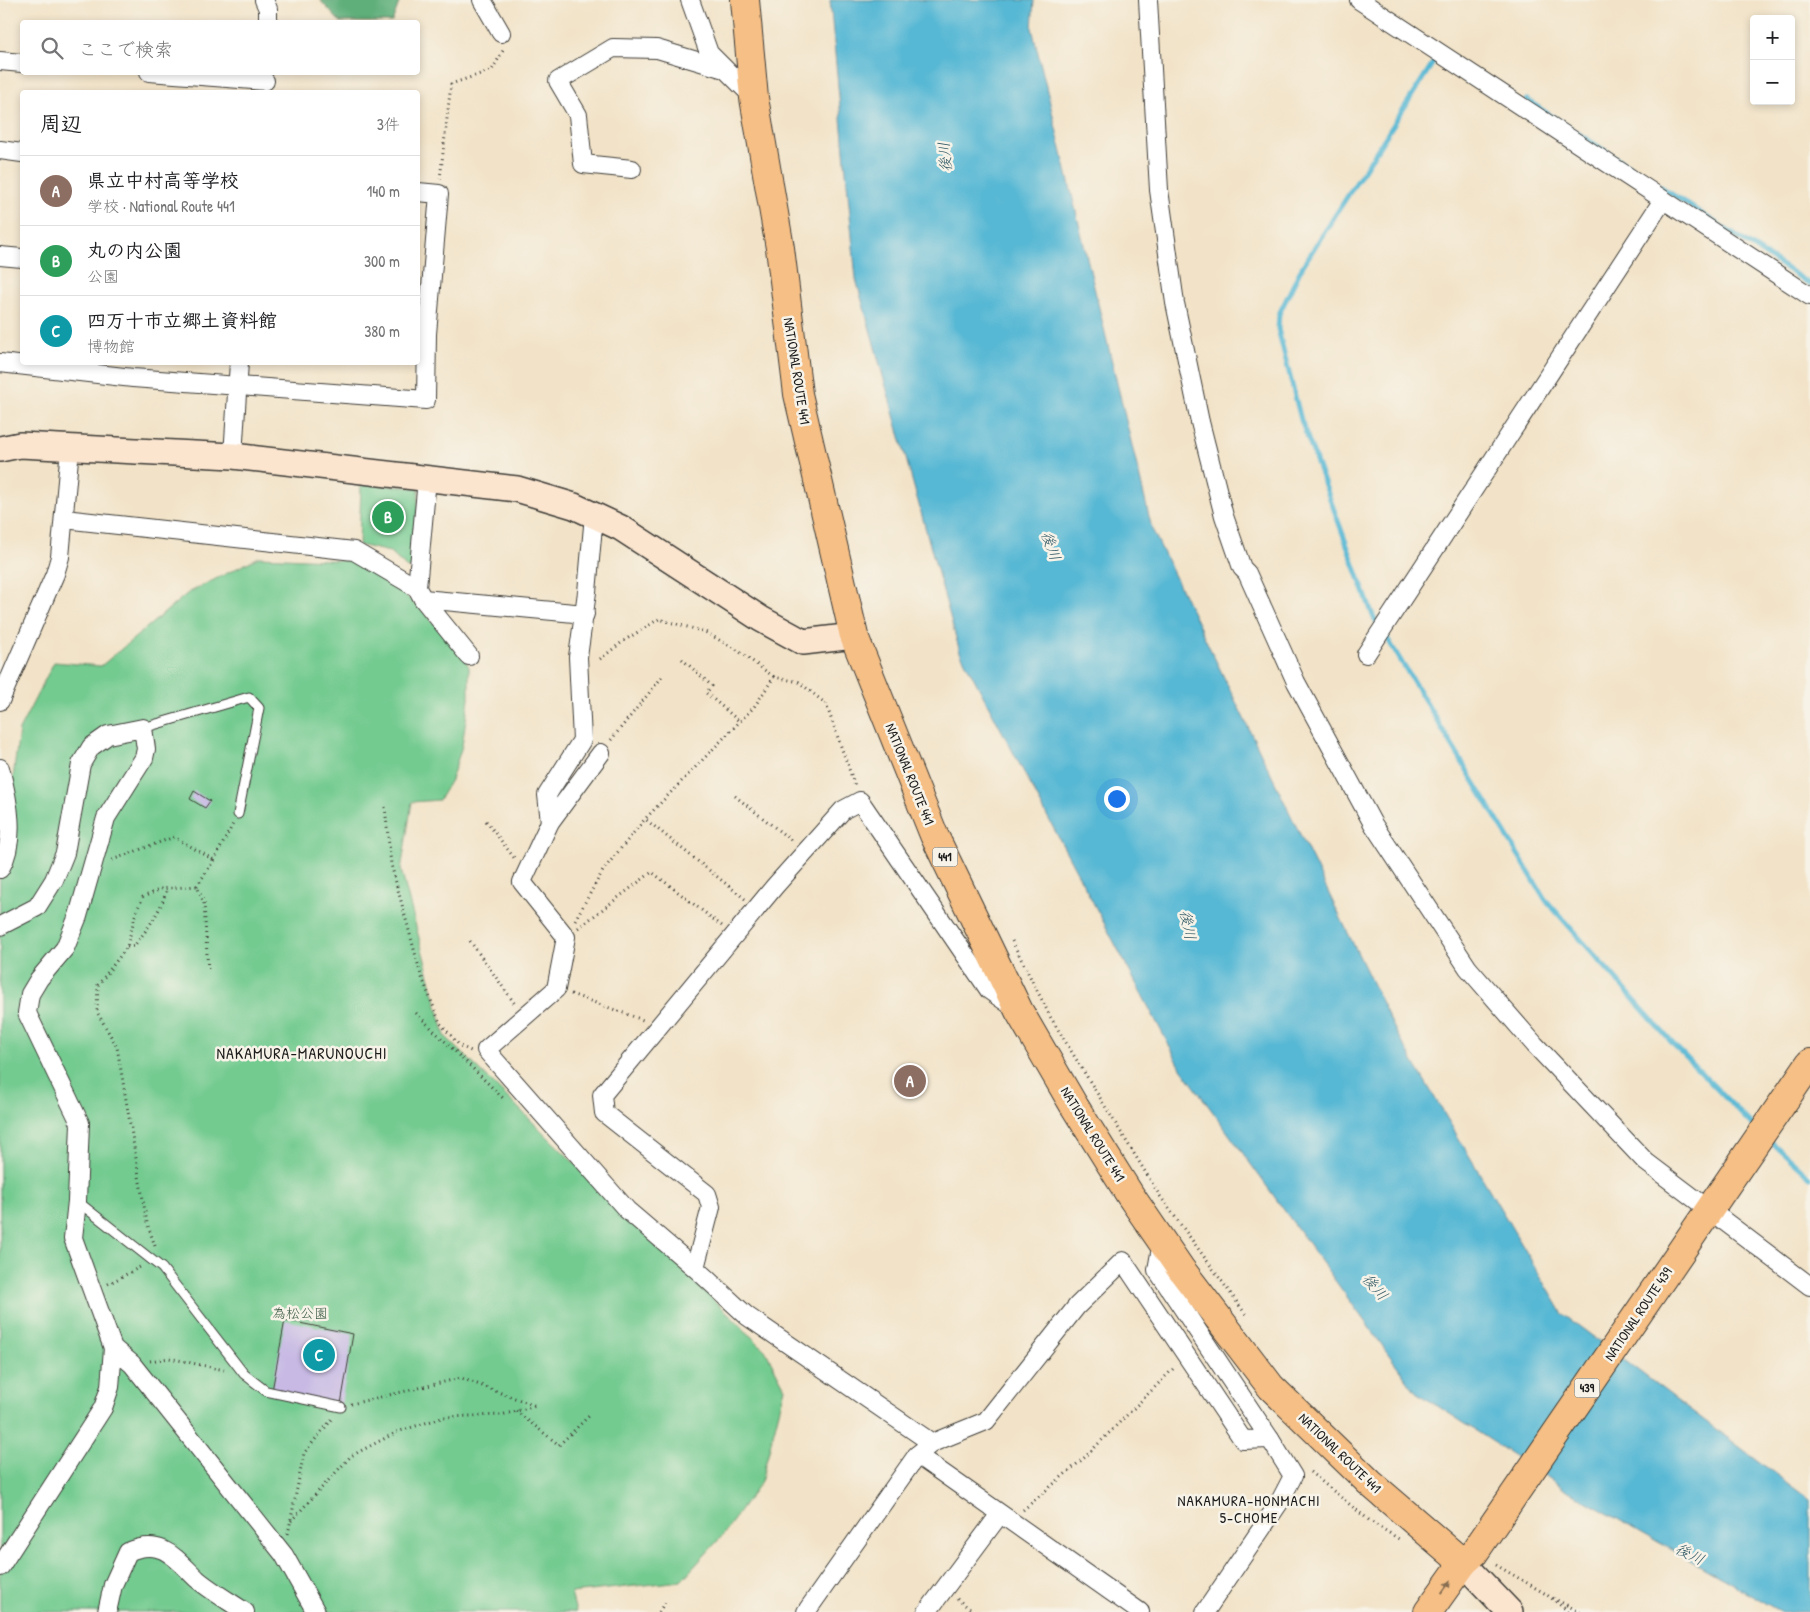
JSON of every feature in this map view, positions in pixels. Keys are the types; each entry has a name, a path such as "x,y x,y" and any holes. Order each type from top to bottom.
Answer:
{"highway":[{"name":"NATIONAL ROUTE 441","path":"745,0 754,98 780,248 798,394 854,636 934,835 1019,1011 1073,1104 1162,1242 1271,1387 1370,1484 1469,1558"},
{"name":"NATIONAL ROUTE 439","path":"1428,1612 1469,1558 1810,1063"}],"street":[{"path":"264,0 268,9 268,20"},
{"path":"482,0 501,32"},
{"path":"690,0 709,53 754,98"},
{"path":"1148,0 1160,190 1175,303 1200,422 1224,516 1242,568 1247,573 1296,682 1373,824 1468,968 1535,1044 1646,1162 1704,1216 1810,1286"},
{"path":"1359,0 1810,296"},
{"path":"632,169 583,164 578,115 558,80 612,48 656,49 724,69"},
{"path":"0,61 20,63"},
{"path":"183,75 265,82"},
{"path":"0,150 20,153"},
{"path":"38,365 134,370 237,386 426,400 427,334 424,291 439,194 420,192"},
{"path":"1366,654 1663,200"},
{"path":"0,256 20,258"},
{"path":"0,363 20,364"},
{"path":"233,456 239,365"},
{"path":"0,449 20,445 233,456 517,488 574,506 621,528 761,619 803,642 854,636"},
{"path":"0,701 4,687 55,574 60,557 70,448"},
{"path":"420,594 426,479"},
{"path":"550,822 547,795 582,740 578,658 585,614 594,515"},
{"path":"64,519 354,551 420,594 469,656"},
{"path":"420,594 585,614"},
{"path":"0,926 37,907 54,880 65,853 80,764 91,747 108,735 143,728 146,748 144,758 106,818 78,916 65,948 39,978 30,994 27,1013 80,1123 78,1201 73,1238 113,1348 110,1387 103,1408 0,1568"},
{"path":"601,752 550,822 522,882 566,937 556,989 486,1050 628,1210 748,1316 932,1443"},
{"path":"0,768 5,827 5,860 0,868"},
{"path":"695,1268 711,1206 707,1194 604,1113 602,1095 734,936 843,810 860,801 989,990 1019,1011"},
{"path":"1162,1242 1157,1270 1293,1476 1279,1503 1205,1612"},
{"path":"806,1612 917,1454 932,1443 986,1421 1077,1306 1122,1261 1243,1440 1270,1439"},
{"path":"113,1348 132,1364 284,1555 316,1612"},
{"path":"917,1454 1140,1612"},
{"path":"927,1612 1006,1517"},
{"path":"107,1612 113,1585 128,1552 140,1547 152,1547 168,1552 179,1559 198,1579 245,1612"},
{"path":"1469,1558 1510,1612"}],"lane":[{"path":"143,728 249,696 259,708 238,814"},
{"path":"78,1201 162,1268 244,1374 266,1391 341,1407"}],"path":[{"path":"439,194 451,84 492,70 505,50 501,32"},
{"path":"600,659 625,640 660,619 705,632 737,650 774,678 799,682 826,704 860,801"},
{"path":"682,659 712,686 706,693 740,722"},
{"path":"601,752 662,677"},
{"path":"566,937 604,869 645,819 754,707 774,678"},
{"path":"735,796 806,852"},
{"path":"385,807 391,864 421,975 440,1022 460,1046 474,1052 486,1050"},
{"path":"197,886 214,860 238,814"},
{"path":"645,819 757,909"},
{"path":"486,821 526,874"},
{"path":"93,867 174,837 214,860"},
{"path":"566,937 652,872 734,936"},
{"path":"162,1268 147,1223 117,1047 97,1012 98,984 127,947 136,912 143,897 167,888 197,886"},
{"path":"197,886 204,903 208,972"},
{"path":"127,947 134,946 148,929 161,909 167,888"},
{"path":"470,940 524,1017"},
{"path":"1012,940 1051,1018 1160,1196 1250,1320"},
{"path":"556,989 659,1026"},
{"path":"93,1292 154,1260"},
{"path":"1006,1517 1084,1458 1186,1356"},
{"path":"132,1364 169,1358 244,1374"},
{"path":"284,1555 304,1453 341,1407 461,1378 536,1406 501,1414 444,1417 397,1432 351,1456 291,1520"},
{"path":"515,1411 559,1445 590,1415"},
{"path":"1293,1476 1306,1468 1370,1521 1402,1540"},
{"path":"1469,1558 1580,1612"},
{"path":"1546,1594 1569,1612"},
{"path":"659,1612 666,1600"}],"green space":[{"path":"320,0 400,0 393,20 338,20"},
{"path":"361,484 419,488 413,567 407,568 390,552 359,545"},
{"name":"為松公園","path":"259,557 352,561 379,572 421,609 461,652 469,667 469,699 462,746 451,780 439,800 412,802 401,870 445,1036 765,1350 785,1388 761,1481 723,1535 681,1581 571,1593 576,1612 0,1612 0,836 7,827 19,730 54,662 101,666 188,593"}],"water":[{"name":"後川","path":"830,0 1034,0 1032,28 1152,529 1397,1034 1563,1314 1810,1500 1810,1612 1782,1612 1575,1495 1416,1392 1181,1068 960,652 856,279"}],"building":[{"path":"194,791 210,801 205,808 190,799"},
{"path":"285,1320 353,1334 341,1404 272,1391"}],"waterway":[{"path":"1379,626 1373,616 1301,420 1278,329 1279,314 1302,267 1438,55"},
{"path":"1527,100 1810,284"},
{"path":"1384,633 1545,899 1674,1045 1755,1128"},
{"path":"1767,1138 1810,1177"}],"place":[{"name":"丸の内公園","path":"388,517"},
{"name":"県立中村高等学校","path":"910,1081"},
{"name":"四万十市立郷土資料館","path":"319,1355"}],"district":[{"name":"NAKAMURA-MARUNOUCHI","path":"302,1053"},
{"name":"NAKAMURA-HONMACHI 5-CHOME","path":"1249,1510"}]}
